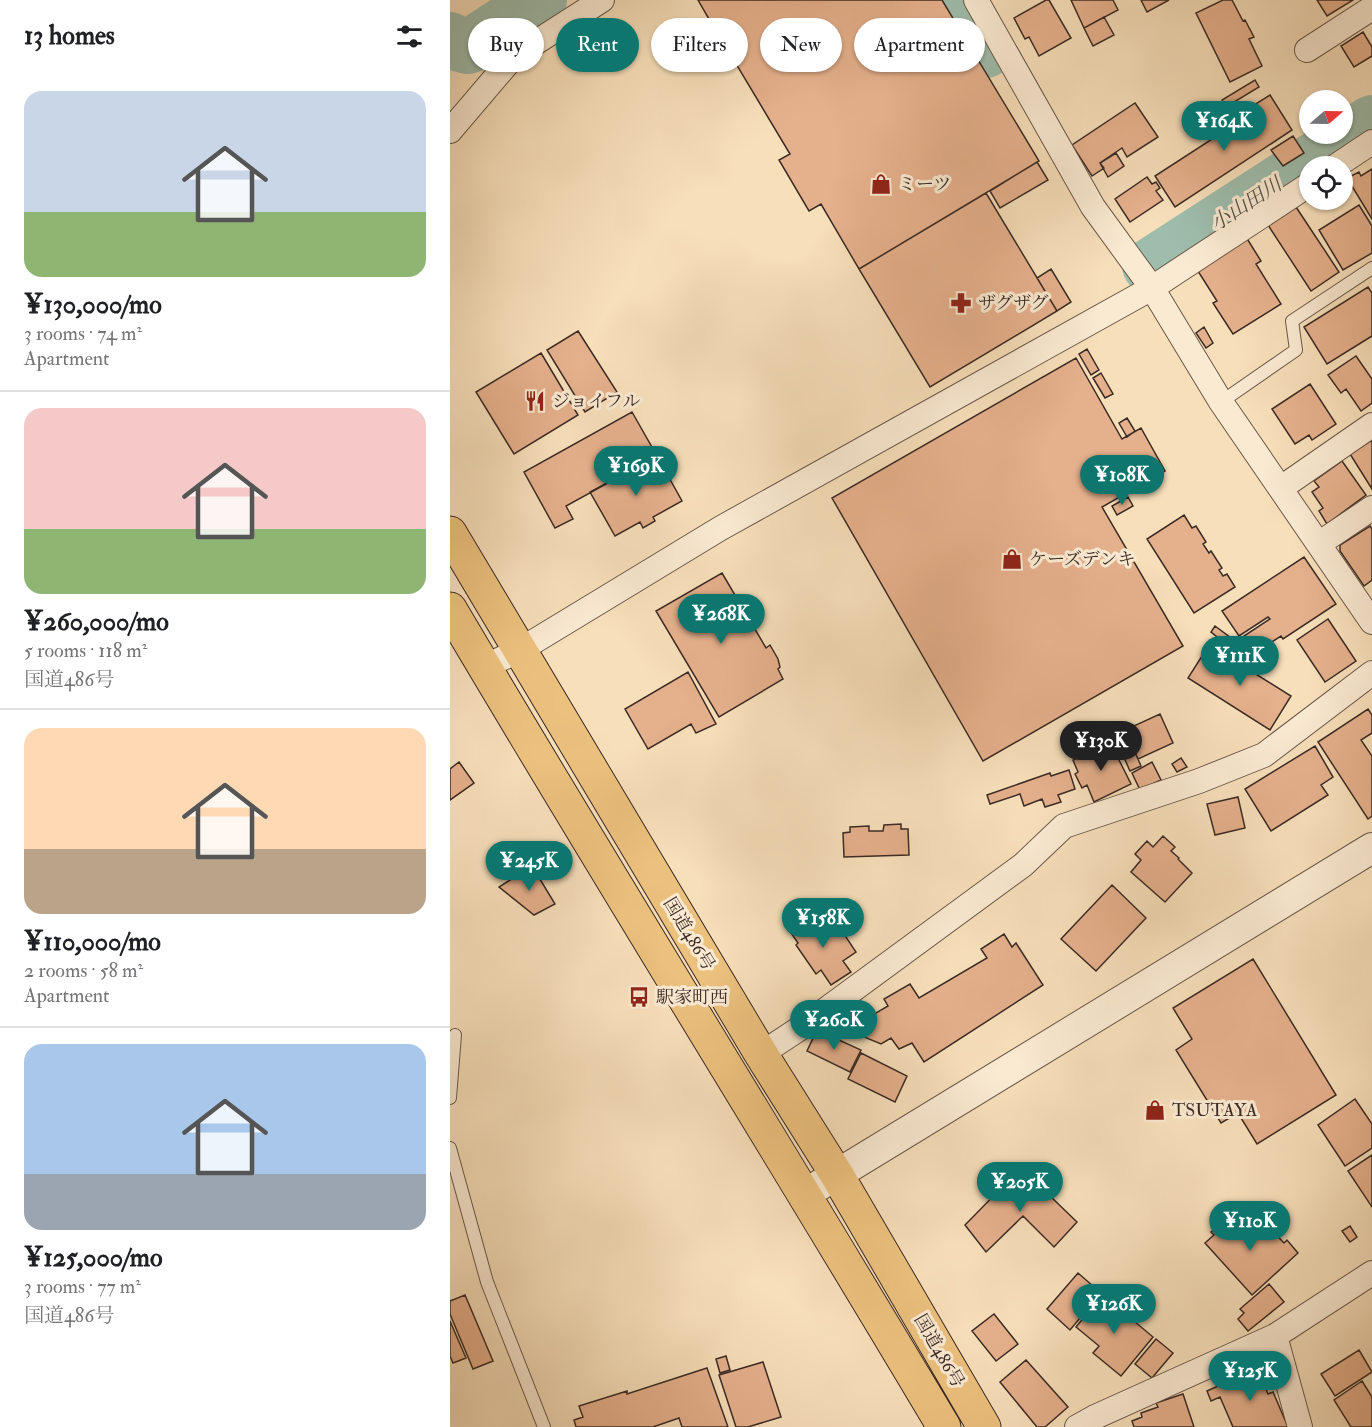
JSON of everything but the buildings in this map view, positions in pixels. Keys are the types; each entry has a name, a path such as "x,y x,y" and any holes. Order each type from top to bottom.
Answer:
{"highway":[{"name":"国道486号","path":"450,533 761,1054 837,1175 984,1427"},
{"name":"国道486号","path":"450,609 729,1075 805,1194 944,1427"}],"street":[{"path":"450,131 513,57 602,0"},
{"path":"976,0 1094,207 1152,288 1221,402 1320,543 1372,622"},
{"path":"1306,50 1372,8"},
{"path":"1351,156 1372,142"},
{"path":"484,666 520,650 721,528 1152,288 1299,191"},
{"path":"1281,488 1372,425"},
{"path":"1320,543 1372,508"},
{"path":"761,1054 806,1025 1023,866 1064,826 1199,781 1264,755 1372,674"},
{"path":"805,1194 1372,848"},
{"path":"1077,1427 1275,1336 1371,1274"},
{"path":"1275,1336 1300,1427"}],"lane":[{"path":"1221,402 1296,350 1292,321 1372,268"},
{"path":"450,1098 454,1035"},
{"path":"450,1148 486,1282 544,1427"}],"waterway":[{"name":"小山田川","path":"450,39 452,43 468,47 540,0"},
{"name":"小山田川","path":"959,0 986,51"},
{"name":"小山田川","path":"1149,266 1372,122"}],"place":[{"name":"ミーツ","path":"881,184"},
{"name":"ザグザグ","path":"961,303"},
{"name":"ジョイフル","path":"535,401"},
{"name":"ケーズデンキ","path":"1012,559"},
{"name":"駅家町西","path":"639,997"},
{"name":"TSUTAYA","path":"1155,1110"}]}
